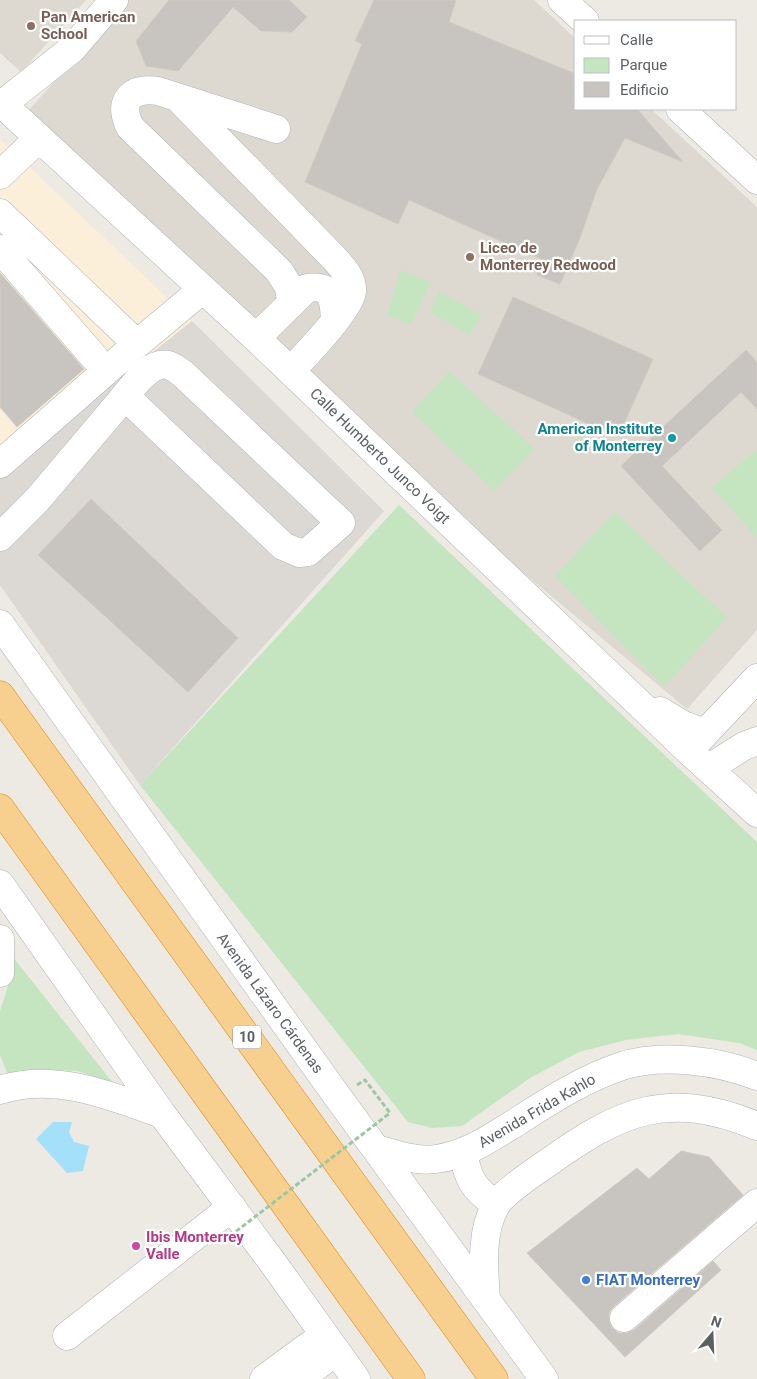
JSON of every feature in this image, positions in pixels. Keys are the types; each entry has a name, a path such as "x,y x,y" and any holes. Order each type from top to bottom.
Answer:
{"highway":[{"name":"10","path":"0,695 494,1379"},
{"path":"0,808 411,1379"}],"street":[{"path":"1,104 72,49 114,0"},
{"path":"562,0 584,20"},
{"path":"276,129 158,91 146,89 137,92 129,98 125,106 125,116 130,127 279,271 289,287 291,302"},
{"path":"177,98 346,272 352,291 350,299 335,321 291,371"},
{"name":"Calle Humberto Junco Voigt","path":"1,104 256,338 617,682 701,751 752,799"},
{"path":"681,110 757,180"},
{"path":"0,174 39,138"},
{"path":"0,213 137,344"},
{"path":"0,249 94,357"},
{"path":"256,338 307,288 322,288 330,294 334,300 335,321"},
{"path":"1,461 203,289"},
{"path":"0,537 38,498 125,396 150,368 158,364 169,365 182,372 341,523 308,552 299,553 283,546 125,396"},
{"name":"Avenida Lázaro Cárdenas","path":"0,624 376,1149 544,1379"},
{"path":"701,751 757,678"},
{"path":"701,751 744,746 757,741"},
{"path":"0,884 162,1114 232,1207 356,1379"},
{"path":"0,939 0,973"},
{"name":"Avenida Frida Kahlo","path":"376,1149 414,1158 434,1160 464,1152 552,1099 601,1074 624,1065 652,1060 681,1060 743,1070 757,1076"},
{"path":"0,1090 16,1085 40,1083 69,1087 97,1092 162,1114"},
{"path":"486,1299 485,1241 496,1205 517,1184 581,1139 608,1124 630,1115 676,1107 702,1109 731,1115 757,1126"},
{"path":"464,1152 466,1167 473,1185 481,1194 496,1205"},
{"path":"624,1318 757,1202"},
{"path":"67,1336 232,1207"},
{"path":"264,1379 330,1343"},
{"path":"300,1379 330,1343"}],"path":[{"path":"230,1236 390,1114"}],"shaded area":[{"name":"Pan American School","path":"0,0 86,0 21,72 0,53"},
{"name":"Liceo de Monterrey Redwood","path":"128,0 534,0 574,37 574,110 652,110 757,207 757,630 687,709 502,555 27,112"},
{"path":"0,139 192,321 0,474"},
{"path":"192,321 384,511 140,785 0,585 0,474"}],"green space":[{"path":"401,270 431,283 411,324 387,315"},
{"path":"439,291 482,315 469,335 430,312"},
{"path":"449,371 535,449 494,491 412,412"},
{"path":"757,449 757,538 712,488"},
{"path":"399,505 757,842 757,1050 739,1043 678,1034 626,1040 579,1052 530,1078 462,1126 432,1128 408,1122 140,785"},
{"path":"615,512 727,618 664,687 555,576"},
{"path":"8,951 113,1083 78,1071 47,1070 8,1075 0,1055 0,1011 8,986"}],"water":[{"path":"53,1122 72,1122 69,1132 74,1142 89,1146 83,1171 67,1173 36,1139"}],"building":[{"path":"169,0 289,0 307,17 292,32 261,31 233,7 178,71 146,66 136,41"},
{"path":"374,0 456,0 449,22 574,73 574,110 638,110 683,162 625,138 597,189 580,238 560,284 537,275 541,259 409,200 398,224 305,182 362,44 355,41"},
{"path":"0,273 84,369 17,427 0,407"},
{"path":"513,297 653,359 618,437 478,374"},
{"name":"American Institute of Monterrey","path":"746,350 757,362 757,409 741,392 662,466 722,530 700,551 621,466"},
{"path":"91,499 238,638 188,692 38,555"},
{"path":"681,1151 709,1157 743,1195 613,1307 609,1313 612,1328 619,1333 627,1333 634,1330 713,1261 721,1270 625,1357 527,1253 637,1168 649,1179"}],"place":[{"name":"Pan American School","path":"31,26"},
{"name":"Liceo de Monterrey Redwood","path":"470,257"},
{"name":"American Institute of Monterrey","path":"672,438"},
{"name":"Ibis Monterrey Valle","path":"136,1246"},
{"name":"FIAT Monterrey","path":"586,1280"}]}
